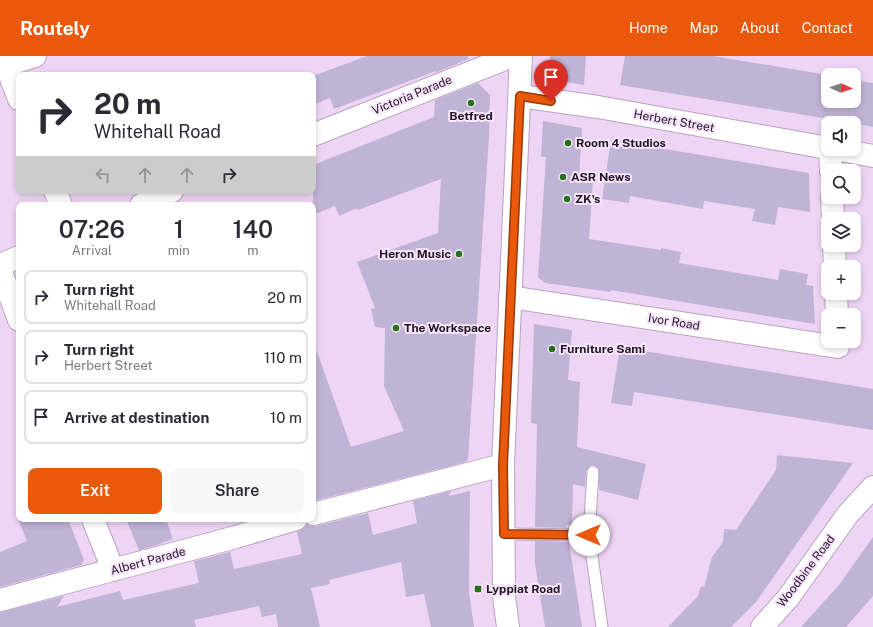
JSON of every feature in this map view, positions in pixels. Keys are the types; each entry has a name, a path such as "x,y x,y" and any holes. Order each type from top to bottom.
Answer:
{"street":[{"path":"16,91 6,66 35,56"},
{"name":"Victoria Parade","path":"316,134 512,56"},
{"path":"508,627 504,596 503,465 521,56"},
{"name":"Herbert Street","path":"520,96 598,107 821,147"},
{"path":"861,154 873,156"},
{"path":"148,202 165,194"},
{"path":"0,265 16,258"},
{"path":"0,269 16,312"},
{"name":"Ivor Road","path":"510,297 821,342"},
{"path":"316,513 503,465"},
{"name":"Woodbine Road","path":"762,627 788,598 848,514 873,487"},
{"path":"95,522 113,570"},
{"name":"Albert Parade","path":"0,600 285,522"}],"lane":[{"path":"593,472 589,535 602,627"},
{"path":"504,534 589,535"}],"building":[{"path":"367,56 468,56 468,59 435,73 436,71 334,109 330,98 316,104 316,75"},
{"path":"550,56 586,56 584,85 549,79"},
{"path":"625,56 713,56 821,74 821,108 861,108 861,81 873,83 873,127 861,124 861,116 821,116 821,118 620,85"},
{"path":"478,83 490,95 489,136 468,459 466,462 316,500 316,349 351,447 404,431 384,386 385,328 375,327 371,309 375,308 357,262 438,233 441,179 358,210 357,208 339,216 335,206 316,214 316,202 313,202 313,194 316,194 316,164 434,117 435,100"},
{"path":"543,121 582,128 579,178 593,180 589,239 681,252 679,263 778,280 780,269 808,274 806,285 813,286 815,324 611,290 611,292 545,283 538,277 546,157 541,157"},
{"path":"611,140 809,173 810,212 778,207 775,225 752,221 755,209 704,201 703,209 630,196 629,203 602,199"},
{"path":"534,324 572,330 568,380 580,382 577,447 646,464 638,500 599,490 599,469 594,465 590,466 586,471 585,487 573,484 572,525 566,525 566,528 535,527 537,424 531,423"},
{"path":"620,347 873,389 873,430 634,392 632,406 611,403"},
{"path":"777,455 853,463 756,602 731,627 668,627 698,596 701,586 704,587 712,557 723,542 724,529 736,530 776,470"},
{"path":"451,491 449,496 470,491 469,592 474,627 431,627 424,594 406,597 401,562 329,580 330,584 311,588 320,627 278,627 276,614 262,617 259,606 194,620 196,627 0,627 0,612 64,596 57,607 120,591 123,600 199,583 194,561 230,552 234,569 302,554 297,532 305,528 307,524 310,526 316,526 368,513 373,535 417,523 413,501"},
{"path":"19,522 69,522 84,560 81,565 0,587 0,552 27,541"},
{"path":"127,522 167,522 173,539 139,550"},
{"path":"873,537 873,596 846,627 801,627 839,585"},
{"path":"535,541 569,542 582,627 545,627 535,564"}],"place":[{"name":"Betfred","path":"471,103"},
{"name":"Room 4 Studios","path":"568,143"},
{"name":"ASR News","path":"563,177"},
{"name":"ZK's","path":"567,199"},
{"name":"Heron Music","path":"459,254"},
{"name":"The Workspace","path":"396,328"},
{"name":"Furniture Sami","path":"552,349"},
{"name":"Lyppiat Road","path":"478,589"}],"route":[{"path":"551,101 520,96 503,465 504,534 589,535"}]}
